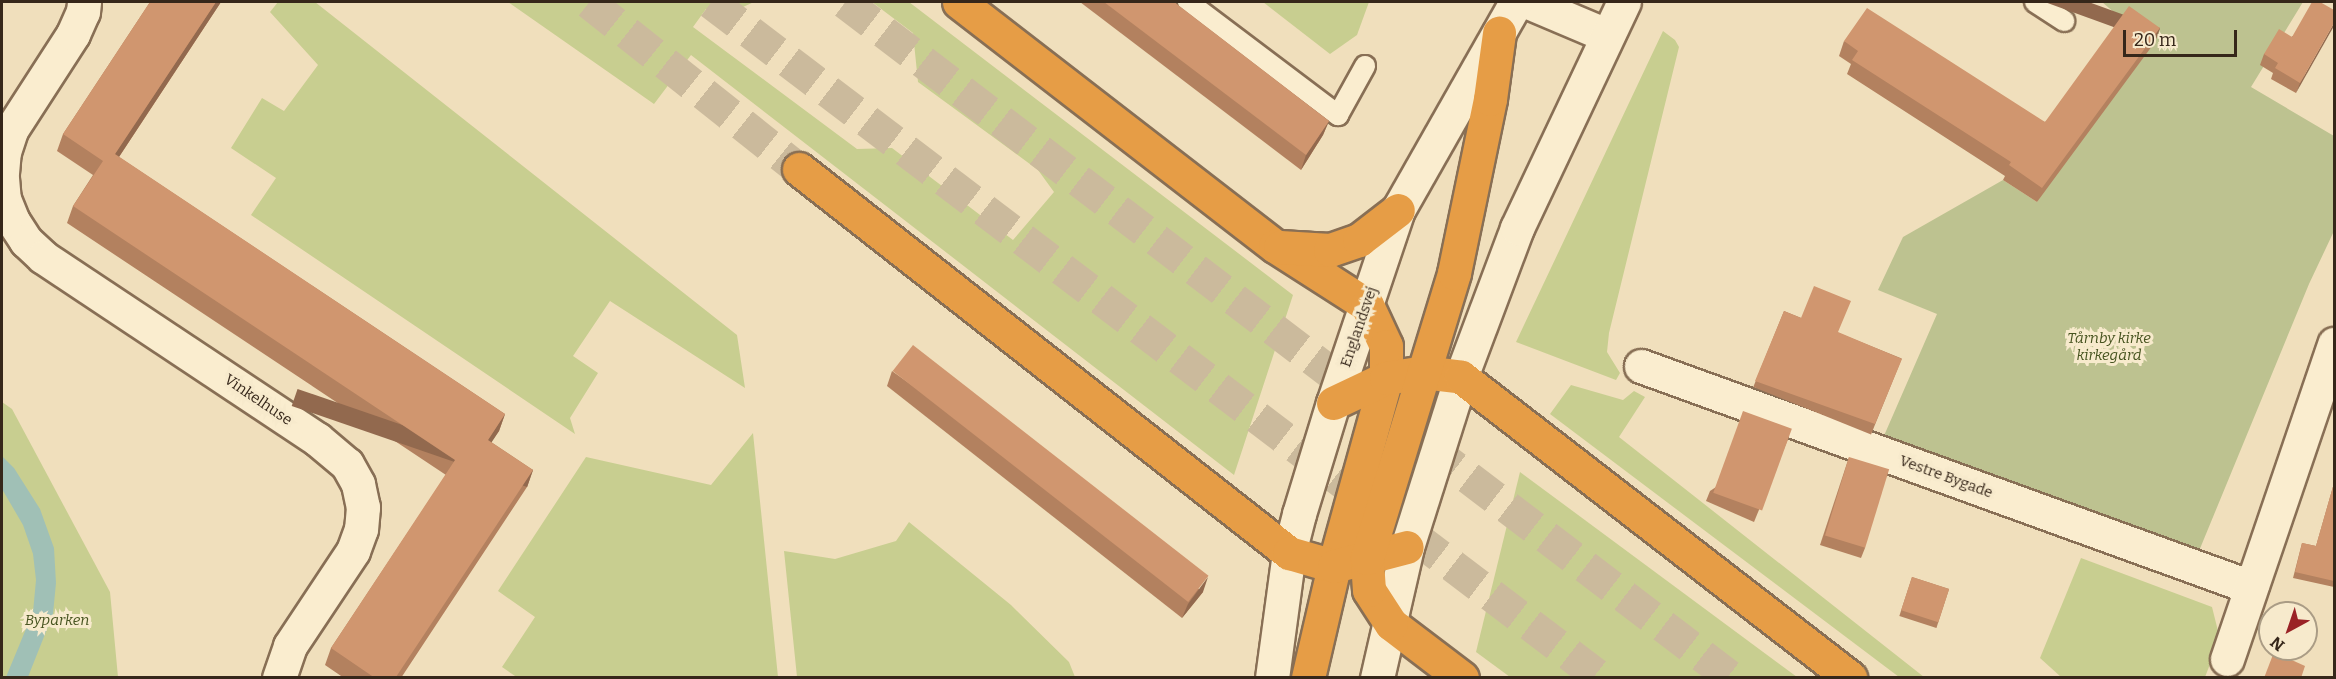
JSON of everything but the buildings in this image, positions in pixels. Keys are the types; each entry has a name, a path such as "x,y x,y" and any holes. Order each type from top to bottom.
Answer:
{"highway":[{"path":"959,2 1275,246 1367,305 1386,346 1386,378 1334,566 1308,678"},
{"path":"1462,678 1391,624 1369,590 1367,558 1454,273 1490,99 1499,33"},
{"path":"800,169 1289,554 1334,566 1407,547"},
{"path":"1275,246 1330,250 1359,240 1398,210"},
{"path":"1333,403 1386,378 1423,372 1461,377 1850,678"}],"street":[{"path":"2,173 4,152 11,130 73,34 83,12 84,2"},
{"name":"Englandsvej","path":"1272,678 1289,554 1333,403 1398,210 1516,2"},
{"path":"1528,2 1606,35"},
{"path":"1377,678 1407,547 1461,377 1517,228 1606,35 1624,2"},
{"name":"Vinkelhuse","path":"2,178 4,199 13,221 26,241 43,257 317,439 347,464 358,484 363,507 361,529 352,551 290,646 279,678"},
{"path":"2227,659 2334,344"},
{"name":"Vestre Bygade","path":"1641,366 2251,586"}],"lane":[{"path":"1188,2 1338,115 1365,66"},
{"path":"2035,2 2064,21"}],"green space":[{"path":"278,2 315,2 737,335 745,388 610,301 573,356 598,373 570,418 575,434 251,215 276,178 231,148 262,98 284,111 318,65 270,12"},
{"path":"508,2 754,2 743,7 706,9 693,27 857,149 892,148 1013,240 1054,192 1038,170 918,82 913,33 872,2 909,2 1293,295 1234,475 691,55 654,104"},
{"path":"1263,2 1369,2 1357,35 1330,54"},
{"name":"Tårnby kirke kirkegård","path":"2102,2 2303,2 2251,87 2334,136 2334,231 2309,284 2199,551 1883,438 1937,314 1878,290 1903,237 2003,180 2037,202 2123,20"},
{"path":"1663,31 1675,40 1679,47 1609,333 1607,352 1620,373 1616,380 1516,342"},
{"path":"1571,385 1623,400 1634,391 1645,397 1619,437 1924,677 1899,677 1550,414"},
{"name":"Byparken","path":"2,402 12,409 110,592 118,677 2,677"},
{"path":"753,433 778,677 518,678 502,667 535,617 498,591 586,457 711,485"},
{"path":"1520,472 1797,677 1510,677 1476,652"},
{"path":"909,522 1011,605 1069,662 1075,677 797,677 784,551 835,559 896,541"},
{"path":"2081,558 2212,607 2220,639 2205,677 2061,677 2040,658"}],"water":[{"path":"2,456 14,468 40,509 54,548 56,583 53,614 28,677 6,677 33,612 36,580 33,554 23,525 2,489"}],"tunnel":[{"path":"589,2 799,169"},
{"path":"711,2 1601,678"},
{"path":"845,2 1732,678"}]}
